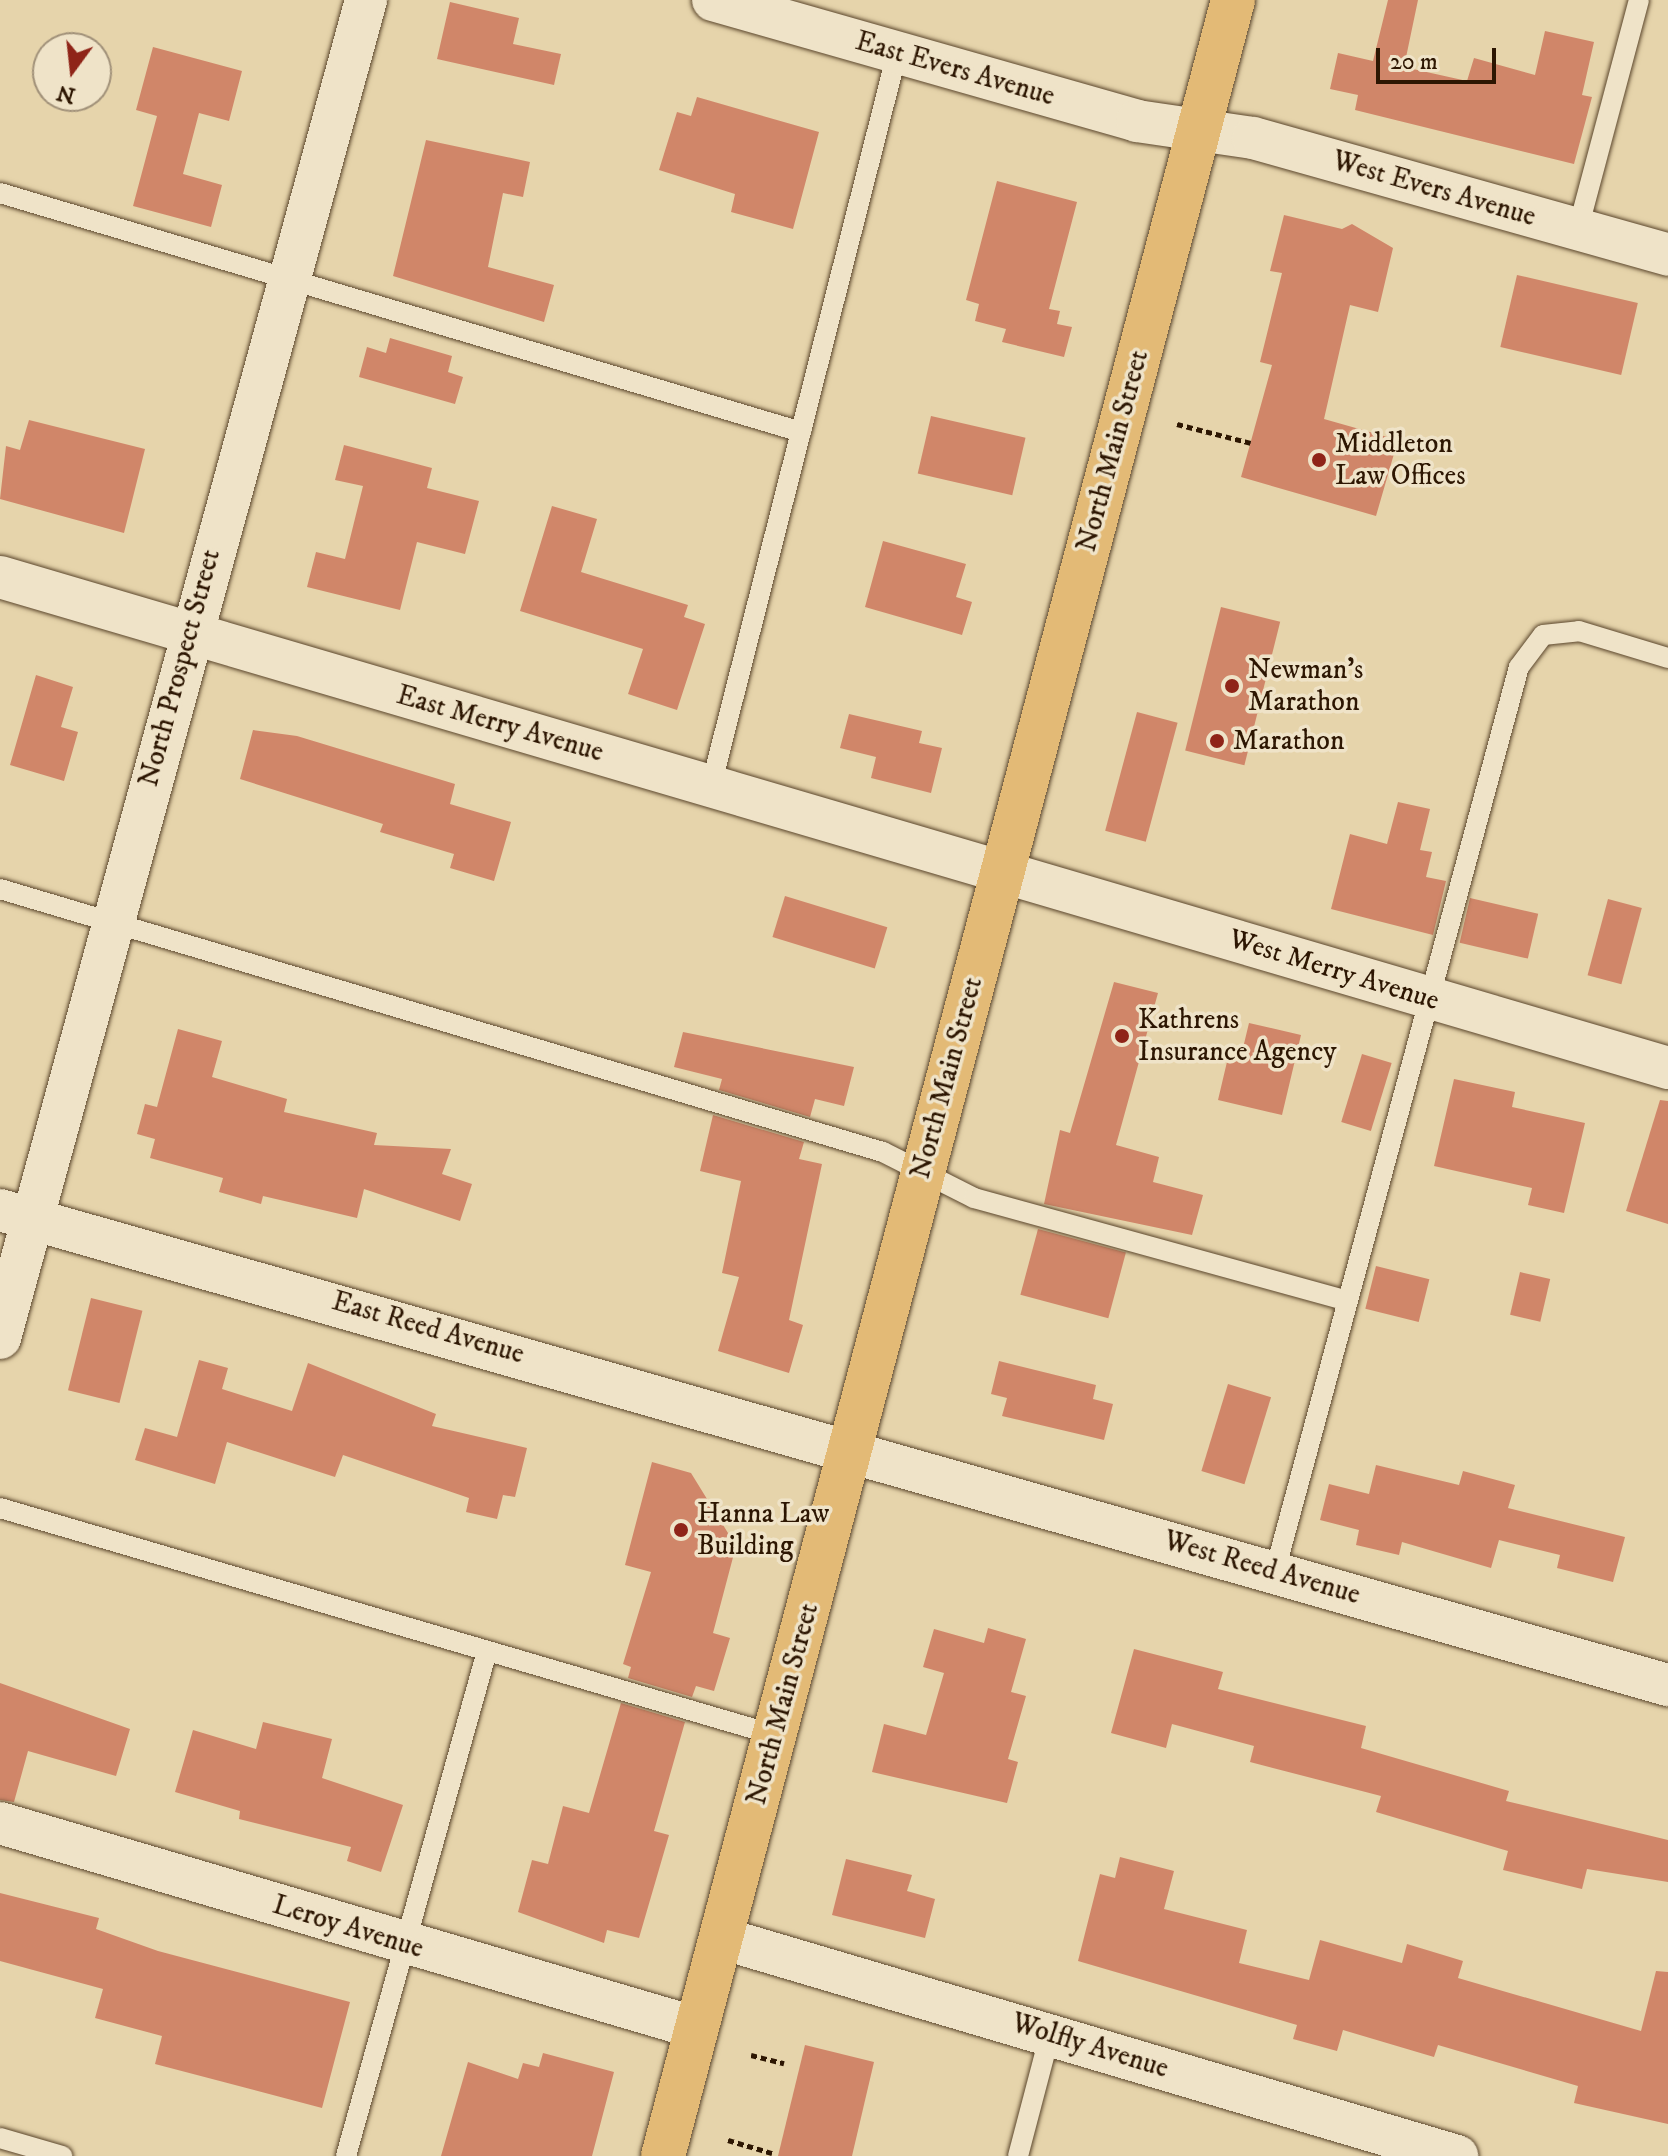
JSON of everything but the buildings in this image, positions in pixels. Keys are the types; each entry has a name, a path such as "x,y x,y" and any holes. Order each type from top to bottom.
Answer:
{"main road":[{"name":"North Main Street","path":"663,2156 775,1735 856,1449 923,1168 1233,0"}],"street":[{"name":"North Prospect Street","path":"0,1338 16,1215 114,920 189,634 366,0"},
{"name":"East Evers Avenue","path":"713,0 1137,121 1198,130"},
{"name":"West Evers Avenue","path":"1198,130 1253,138 1668,255"},
{"name":"East Merry Avenue","path":"0,577 1001,870"},
{"name":"West Merry Avenue","path":"1001,870 1668,1068"},
{"name":"East Reed Avenue","path":"16,1215 856,1449"},
{"name":"West Reed Avenue","path":"856,1449 1668,1685"},
{"name":"Leroy Avenue","path":"0,1823 697,2028"},
{"name":"Wolfly Avenue","path":"721,1938 1457,2156"}],"lane":[{"path":"1578,229 1639,0"},
{"path":"711,786 897,53"},
{"path":"0,193 289,275 801,432"},
{"path":"1275,1571 1345,1300 1432,999 1519,667 1543,635 1579,631 1668,658"},
{"path":"0,889 114,920 923,1168 974,1198 1345,1300"},
{"path":"0,1508 775,1735"},
{"path":"346,2156 487,1651"},
{"path":"1018,2156 1050,2034"},
{"path":"0,2138 62,2156"}],"path":[{"path":"1177,424 1251,443"},
{"path":"717,1514 728,1509"},
{"path":"751,2055 784,2063"},
{"path":"728,2140 772,2153"}],"place":[{"name":"Middleton Law Offices","path":"1319,460"},
{"name":"Newman's Marathon","path":"1232,686"},
{"name":"Marathon","path":"1217,741"},
{"name":"Kathrens Insurance Agency","path":"1122,1036"},
{"name":"Hanna Law Building","path":"681,1530"}]}
